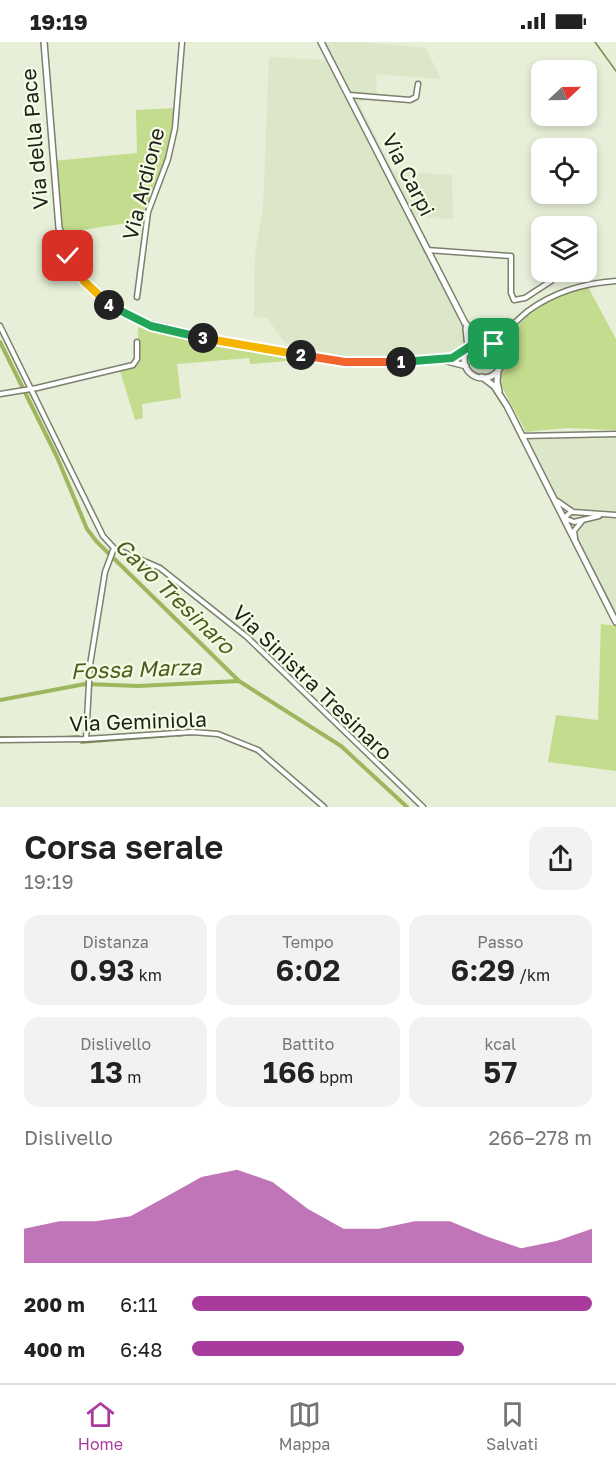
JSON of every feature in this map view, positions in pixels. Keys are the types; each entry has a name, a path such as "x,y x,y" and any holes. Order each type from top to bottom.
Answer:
{"main road":[{"name":"Via della Pace","path":"44,42 59,228 73,265 88,287 104,302 132,319 164,330 264,348 358,363 443,360 466,366"},
{"name":"Via Carpi","path":"321,42 465,323 484,340 497,347 501,354"},
{"name":"Via Carpi","path":"465,323 466,366"},
{"path":"467,349 484,340"},
{"name":"Via della Pace","path":"443,360 467,349"},
{"path":"501,354 497,382 501,395 616,622"},
{"path":"466,366 472,374 482,377 501,395"},
{"path":"482,377 491,375 498,369"}],"street":[{"name":"Via Ardione","path":"137,297 148,212 168,159 175,128 182,42"},
{"path":"349,95 410,100 417,97 418,84"},
{"path":"427,250 511,256 510,293 514,300 525,298 549,282"},
{"path":"435,264 440,252"},
{"path":"484,340 499,337 531,309 559,293 583,285 616,281"},
{"path":"0,326 112,553 88,683 86,739"},
{"path":"501,354 507,330"},
{"path":"0,394 133,365 137,359 137,342"},
{"path":"522,436 616,434"},
{"path":"554,498 573,512"},
{"path":"603,515 570,522 564,518 567,513 573,512 616,515"},
{"path":"577,544 574,533 582,521"},
{"name":"Via Sinistra Tresinaro","path":"112,553 160,568 247,637 423,807"},
{"name":"Via Geminiola","path":"0,740 86,739 192,732 224,735 244,742 265,754 324,807"}],"shaded area":[{"path":"320,42 360,42 426,48 441,79 376,74 377,97 359,103 393,171 452,175 453,219 411,217 464,327 466,345 458,353 446,357 345,357 285,343 267,318 254,317 255,254 263,209 269,57 325,60"},
{"path":"517,433 616,434 616,626 563,523"}],"green space":[{"path":"176,108 174,136 147,220 62,233 53,161 137,153 136,110"},
{"path":"588,287 616,339 616,430 566,428 526,432 501,385 505,339 529,314 549,301"},
{"path":"138,327 299,360 250,364 249,358 177,364 181,398 142,404 143,418 135,420 120,371 136,367 139,363"},
{"path":"601,624 616,626 616,771 548,762 556,715 598,720"}],"waterway":[{"path":"595,42 616,71"},
{"name":"Cavo Tresinaro","path":"0,342 57,457 87,529 97,542 239,681 341,746 407,807"},
{"name":"Fossa Marza","path":"0,700 85,684 138,686 239,681"},
{"path":"177,736 200,734"},
{"path":"211,735 221,737"},
{"path":"59,737 79,736"},
{"path":"81,743 174,736"},
{"path":"0,737 49,737"},
{"path":"305,793 320,807"}],"route":[{"path":"68,256 88,287 114,309 138,321 178,333 358,363 443,360 466,351 478,341 487,340 494,344"}]}
